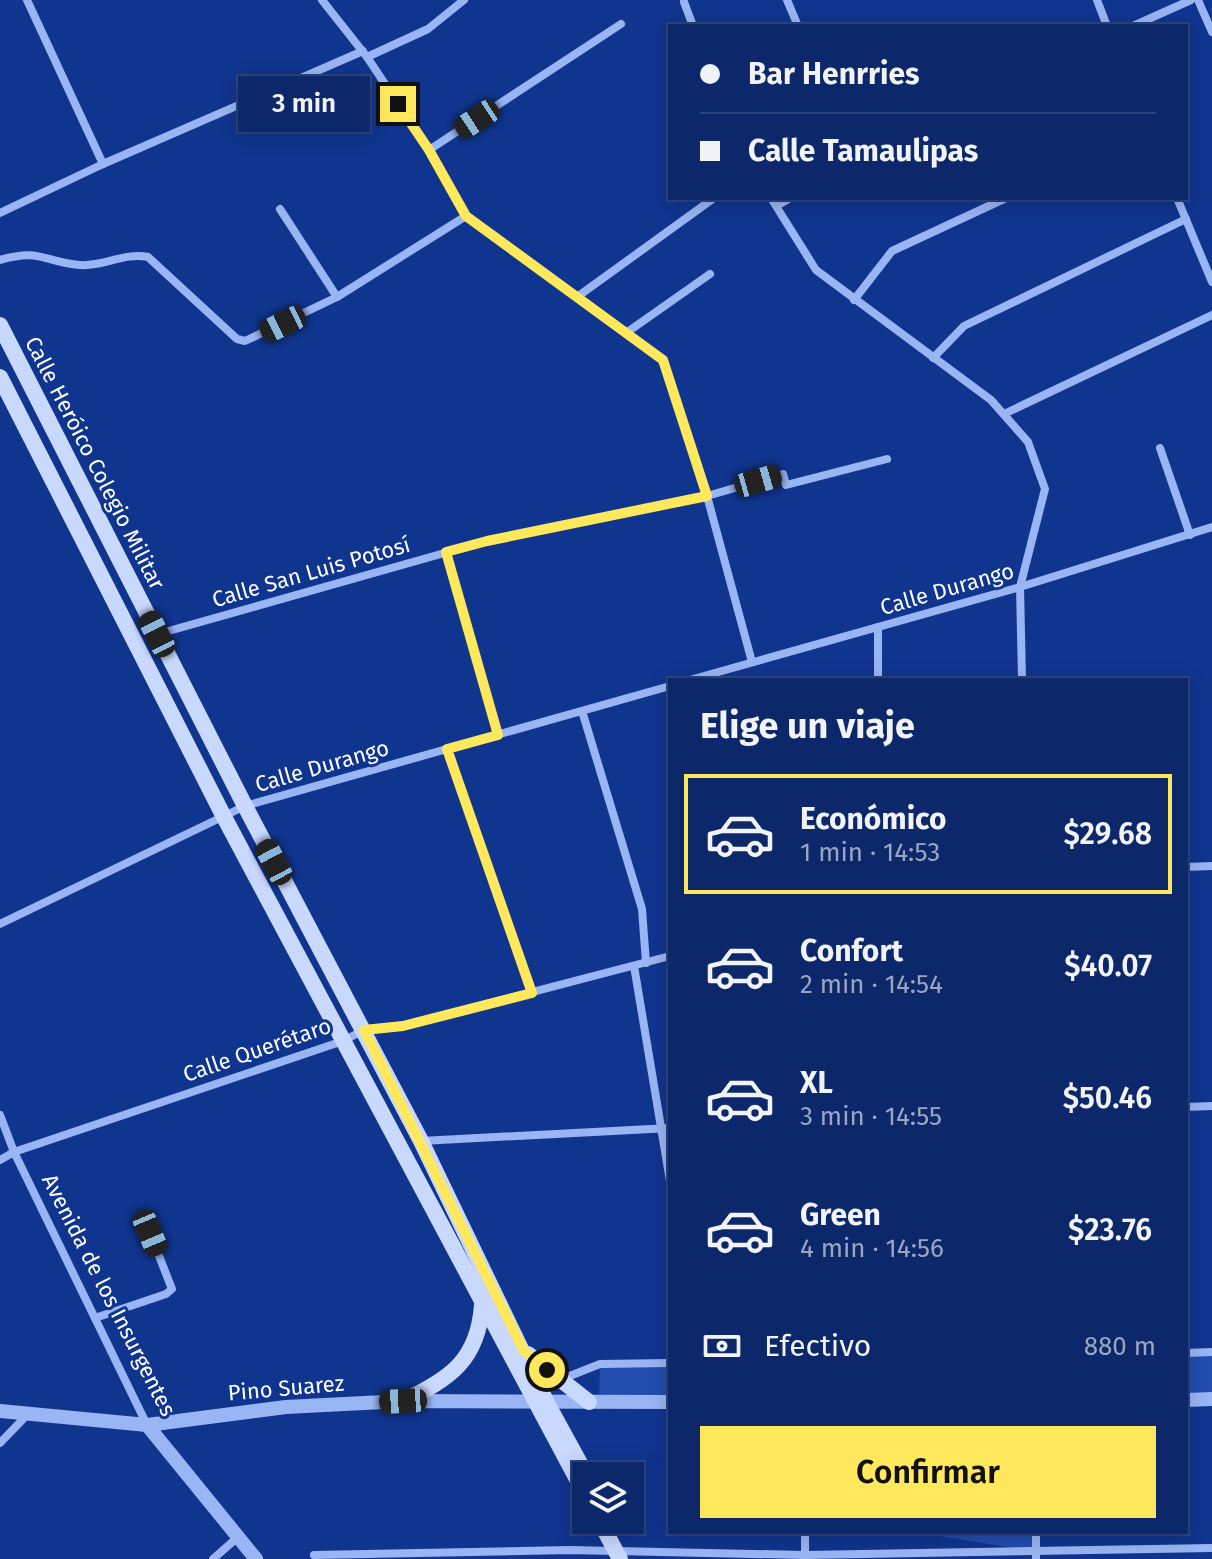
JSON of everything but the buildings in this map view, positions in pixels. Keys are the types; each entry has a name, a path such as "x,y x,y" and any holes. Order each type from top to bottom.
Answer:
{"main road":[{"name":"Calle Heróico Colegio Militar","path":"0,325 245,806 421,1141 479,1280 483,1303 578,1462"},
{"name":"Calle Heróico Colegio Militar","path":"0,377 223,815 343,1041 479,1280 524,1351 541,1403 572,1467"},
{"path":"40,456 61,446"},
{"path":"121,615 143,606"},
{"path":"403,1401 442,1380 467,1358 481,1324 483,1303"},
{"path":"524,1351 589,1402"},
{"path":"608,1534 622,1556"},
{"path":"614,1534 622,1556"}],"street":[{"path":"38,0 27,2 103,164"},
{"path":"322,0 365,54 429,150 466,216 663,360 707,496 752,662"},
{"path":"0,213 103,164 428,29 464,0"},
{"path":"787,0 797,24"},
{"path":"1097,0 1106,24"},
{"path":"1137,24 1191,0"},
{"path":"1198,0 1212,32"},
{"path":"684,2 692,24"},
{"path":"429,150 621,24"},
{"path":"577,297 711,200"},
{"path":"854,300 892,251 1002,200"},
{"path":"1178,200 1212,282"},
{"path":"774,202 816,270 991,400 1028,442 1045,489 1020,587 1022,678"},
{"path":"280,209 337,297"},
{"path":"0,260 34,254 82,266 135,254 148,257 237,339 245,341 337,297 466,216"},
{"path":"933,358 964,326 1186,219"},
{"path":"626,333 710,274"},
{"path":"1004,414 1212,315"},
{"path":"1160,448 1190,535"},
{"name":"Calle San Luis Potosí","path":"157,634 487,541 707,496 783,474 786,485 887,459"},
{"name":"Calle Durango","path":"698,678 1020,587 1212,527"},
{"path":"446,552 498,735"},
{"path":"878,627 878,678"},
{"name":"Calle Durango","path":"0,924 245,806 668,687"},
{"path":"582,711 642,909 646,963"},
{"path":"447,749 532,993"},
{"path":"1188,867 1212,866"},
{"name":"Calle Querétaro","path":"0,1160 14,1152 343,1041 364,1030 403,1026 668,957"},
{"path":"634,966 665,1128 668,1160"},
{"path":"1188,1107 1212,1106"},
{"name":"Avenida de los Insurgentes","path":"0,1115 14,1152 147,1425 256,1559"},
{"path":"421,1141 665,1128"},
{"path":"95,1318 166,1294 172,1289 150,1233"},
{"path":"1188,1353 1212,1352"},
{"path":"560,1380 600,1364 668,1363"},
{"path":"1188,1400 1212,1399"},
{"name":"Pino Suarez","path":"0,1411 147,1425 286,1407 403,1401 668,1402"},
{"path":"0,1443 29,1414"},
{"path":"805,1534 805,1557"},
{"path":"1036,1534 1036,1555"},
{"path":"213,1559 238,1537"},
{"path":"314,1555 805,1557 1036,1555 1212,1548"}],"shaded area":[{"path":"1212,1352 1212,1399 1188,1400 1188,1353"},
{"path":"668,1363 668,1402 599,1402 600,1364"},
{"path":"1033,1534 1032,1551 940,1536"}],"route":[{"path":"398,104 429,150 466,216 663,360 707,496 446,552 498,735 447,749 532,993 403,1026 364,1030 524,1351 547,1370"}]}
